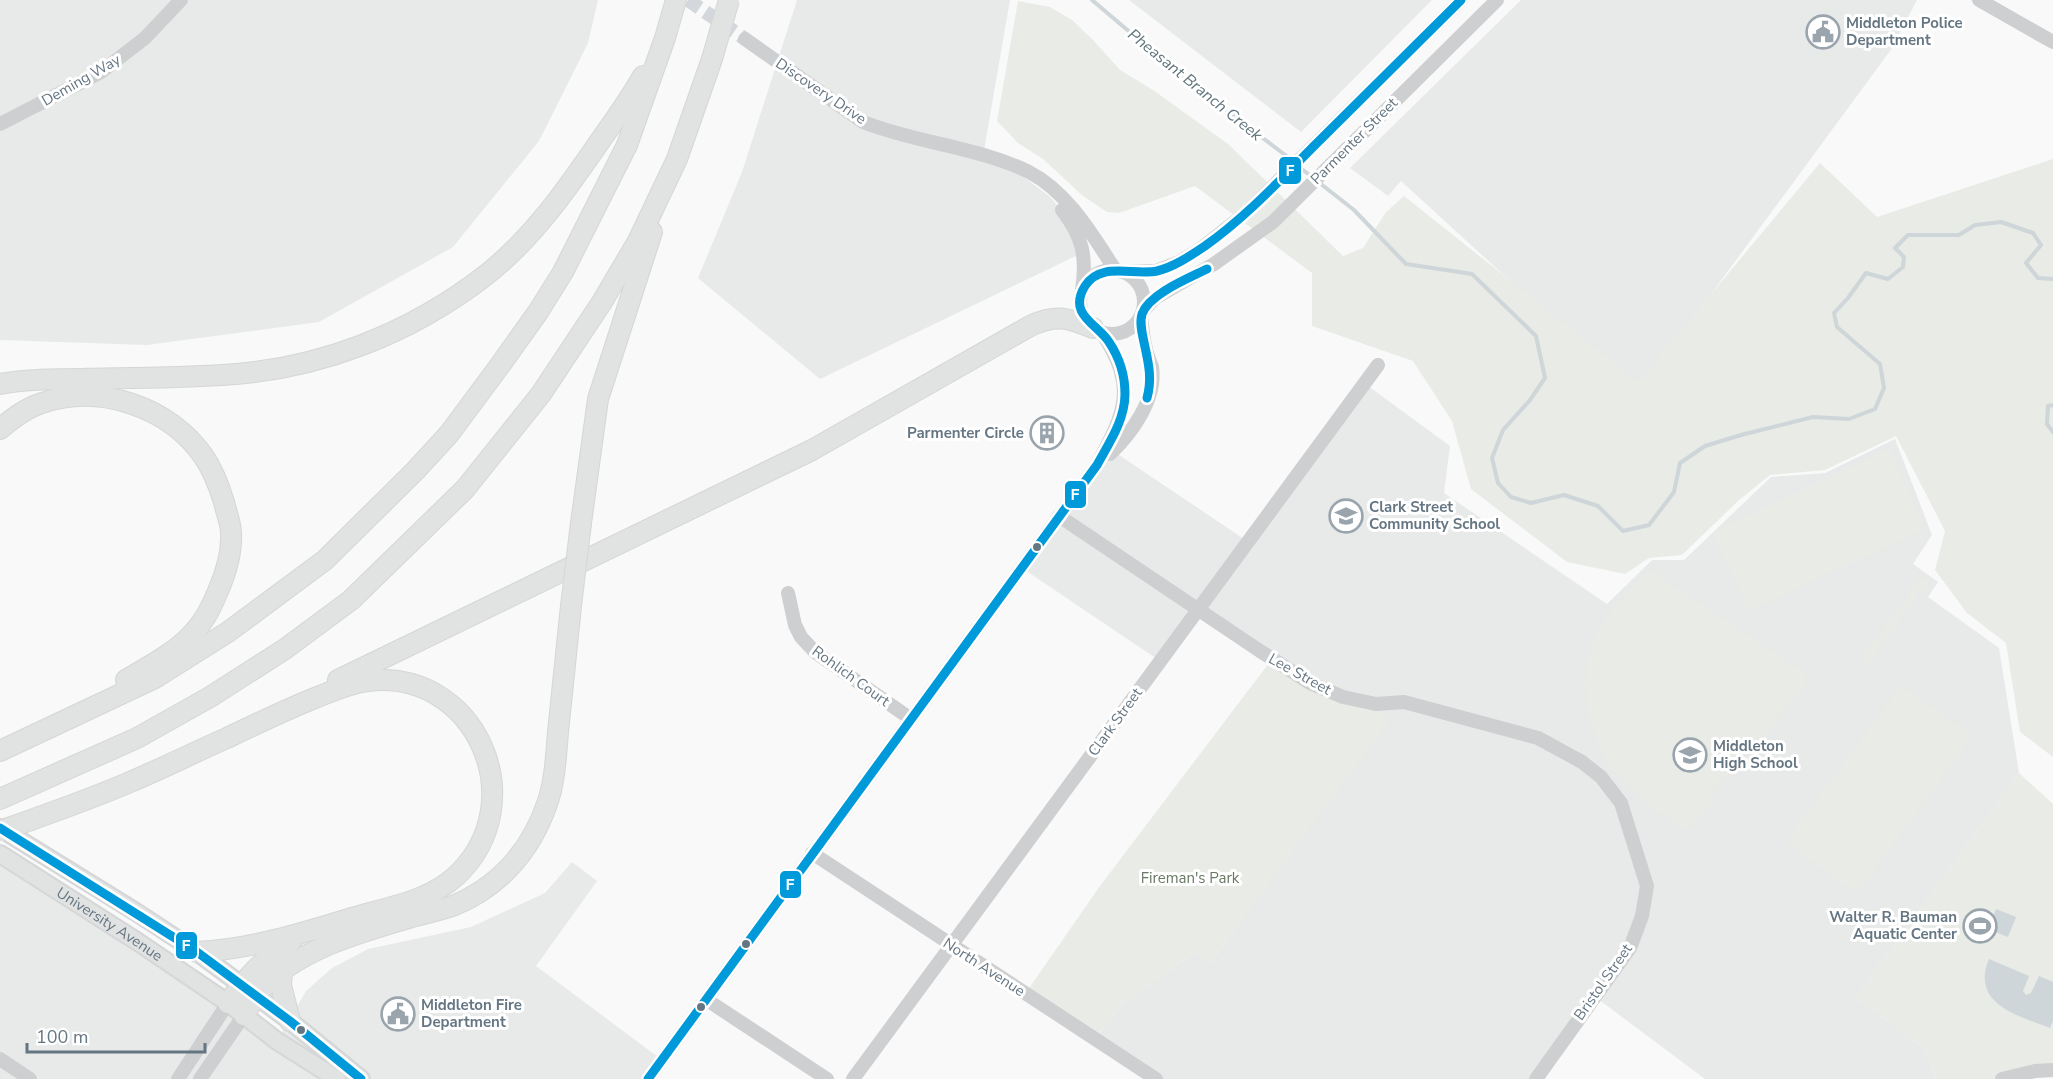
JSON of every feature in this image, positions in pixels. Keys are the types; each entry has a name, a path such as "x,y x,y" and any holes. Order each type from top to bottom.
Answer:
{"highway":[{"path":"0,751 156,678 228,632 325,560 449,434 538,312 568,262 627,145 667,33 676,0"},
{"path":"249,991 332,942 454,905 477,893 494,882 520,856 531,841 548,801 558,736 571,606 598,399 712,59 729,0"},
{"path":"0,384 42,379 260,372 334,355 382,338 447,301 486,274 537,225 567,190 586,163 635,90 667,33"},
{"path":"0,799 137,738 210,698 285,649 351,600 465,489 541,394 638,241 677,159"},
{"path":"292,708 352,673 812,450 1032,325 1048,318 1061,318 1097,330"},
{"path":"0,429 24,410 43,402 70,396 105,397 136,405 174,427 203,455 222,495 231,533 224,576 206,617 195,632 184,643 56,725"},
{"path":"0,829 31,820 129,782 292,708 344,687 368,681 392,681 417,686 442,700 469,724 480,740 491,772 493,787 490,819 483,838 467,864 443,886 423,897 302,934 228,950 197,952"},
{"path":"236,1009 249,991 255,968 302,934"},
{"path":"282,971 281,985 290,1021"}],"main road":[{"name":"University Avenue","path":"0,829 144,916 197,952 290,1021 361,1079"},
{"name":"University Avenue","path":"0,854 138,942 236,1009 277,1041 338,1079"}],"street":[{"name":"Deming Way","path":"0,124 67,91 108,67 145,38 181,0"},
{"name":"Parmenter Street","path":"1119,271 1156,271 1179,262 1199,250 1246,213 1461,0"},
{"name":"Parmenter Street","path":"1142,314 1164,293 1214,264 1273,222 1497,0"},
{"path":"1979,0 2053,42"},
{"path":"2001,12 2009,0"},
{"name":"Discovery Drive","path":"745,39 863,122 883,130 1030,172 1062,198 1119,271"},
{"name":"Discovery Drive","path":"1005,163 1048,196 1072,223 1084,252 1082,292"},
{"path":"648,1079 1097,465 1118,424 1125,396 1124,378 1119,362 1097,330 1086,321 1080,302 1082,292 1092,278 1108,271 1119,271 1131,276 1143,291 1142,314 1146,349 1152,368 1149,395 1133,427 1118,446 1097,465"},
{"path":"1097,330 1120,333 1136,324 1142,314"},
{"name":"Clark Street","path":"853,1079 1378,365"},
{"name":"Lee Street","path":"1059,516 1304,679 1343,697 1376,704 1404,702 1538,738 1582,762 1601,777"},
{"name":"Rohlich Court","path":"788,593 795,625 801,637 814,652 911,719"},
{"name":"Bristol Street","path":"1536,1079 1630,948 1642,916 1647,886 1621,803 1601,777"},
{"name":"North Avenue","path":"812,853 1156,1079"},
{"path":"707,1000 827,1079"},
{"path":"178,1079 236,1009"},
{"path":"200,1079 236,1009"},
{"path":"0,1059 30,1079"},
{"path":"2002,1079 2035,1071 2053,1070"}],"shaded area":[{"path":"0,0 598,0 588,43 539,141 453,247 319,322 147,345 0,340"},
{"path":"797,0 1010,0 983,156 1005,163 1049,196 1059,207 1084,252 820,379 698,278 742,172"},
{"path":"1129,0 1432,0 1301,132"},
{"path":"1521,0 1917,0 1890,51 1636,396 1401,181 1388,196 1350,168"},
{"name":"Middleton High School","path":"1364,383 1450,446 1444,493 1607,604 1652,560 1684,560 1771,477 1825,473 1895,439 1932,535 1913,564 1938,582 1928,597 1999,648 2019,773 1856,997 1926,1050 1936,1079 1705,1079 1594,996 1536,1079 1156,1079 1096,1038 1124,1002 1196,952 1211,962 1270,881 1343,697 1198,609 1160,661 1022,568 1113,451 1247,541"},
{"path":"0,854 91,912 131,947 274,1046 306,991 332,968 368,949 471,927 545,893 572,862 597,881 536,966 662,1060 648,1079 0,1079"},
{"path":"1996,909 2016,917 2008,937 1988,929"},
{"path":"1989,959 2029,976 2023,991 2026,995 2031,993 2039,976 2053,982 2053,1021 2050,1028 2012,1013 1992,997 1986,987 1985,974"}],"green space":[{"path":"1018,1 1050,7 1072,20 1120,70 1153,90 1228,144 1343,256 1363,248 1386,212 1404,196 1638,382 1820,163 1877,217 2053,159 2053,757 2020,732 2006,643 1967,613 1935,570 1945,531 1896,436 1825,470 1770,475 1738,501 1682,555 1649,558 1625,574 1567,562 1471,489 1452,421 1413,361 1312,326 1312,273 1195,186 1119,213 1107,212 1083,196 1043,159 1018,143 997,121"},
{"path":"1889,448 1925,529 1749,611 1712,533"},
{"path":"1648,570 1804,672 1807,686 1710,794 1715,798 1686,830 1643,801 1628,788 1610,765 1593,729 1585,690 1590,652 1597,634 1614,609"},
{"path":"1919,576 1930,584 1923,593 1920,592 1869,667 1859,658 1914,588 1912,586"},
{"name":"Fireman's Park","path":"1272,659 1310,683 1376,704 1390,720 1210,963 1196,952 1124,1002 1096,1038 1025,994 1100,886"},
{"path":"1901,685 1973,736 1857,894 1785,842"},
{"name":"Walter R. Bauman Aquatic Center","path":"2019,773 2053,804 2053,1070 2002,1079 1936,1079 1926,1050 1856,997"}],"waterway":[{"name":"Pheasant Branch Creek","path":"1092,0 1185,79 1293,161"},
{"name":"Pheasant Branch Creek","path":"1298,166 1354,210 1406,264 1472,274 1536,336 1545,378 1530,400 1503,430 1492,458 1498,483 1511,497 1531,503 1564,495 1598,506 1623,531 1649,525 1674,492 1680,463 1705,446 1813,417 1849,419 1875,409 1884,388 1880,364 1837,327 1834,313 1866,273 1888,279 1903,267 1904,257 1895,248 1908,235 1959,235 1975,225 2001,222 2033,233 2041,245 2026,263 2038,278 2053,279"},
{"name":"Pheasant Branch Creek","path":"2053,405 2048,406 2047,424 2053,432"}],"tunnel":[{"path":"688,0 745,39"}],"transit line":[{"name":"F","path":"648,1079 1097,465 1116,431 1124,404 1123,374 1113,348 1082,312 1080,296 1085,286 1092,278 1108,272 1148,272 1163,269 1188,257 1220,235 1262,198 1461,0"},
{"name":"F","path":"1147,398 1149,372 1141,322 1142,314 1161,293 1207,269"},
{"name":"F","path":"0,828 197,952 290,1021 361,1079"}],"place":[{"name":"Middleton Police Department","path":"1823,32"},
{"name":"Parmenter Circle","path":"1047,433"},
{"name":"Clark Street Community School","path":"1346,516"},
{"name":"Middleton High School","path":"1690,755"},
{"name":"Walter R. Bauman Aquatic Center","path":"1980,926"},
{"name":"Middleton Fire Department","path":"398,1014"}]}
